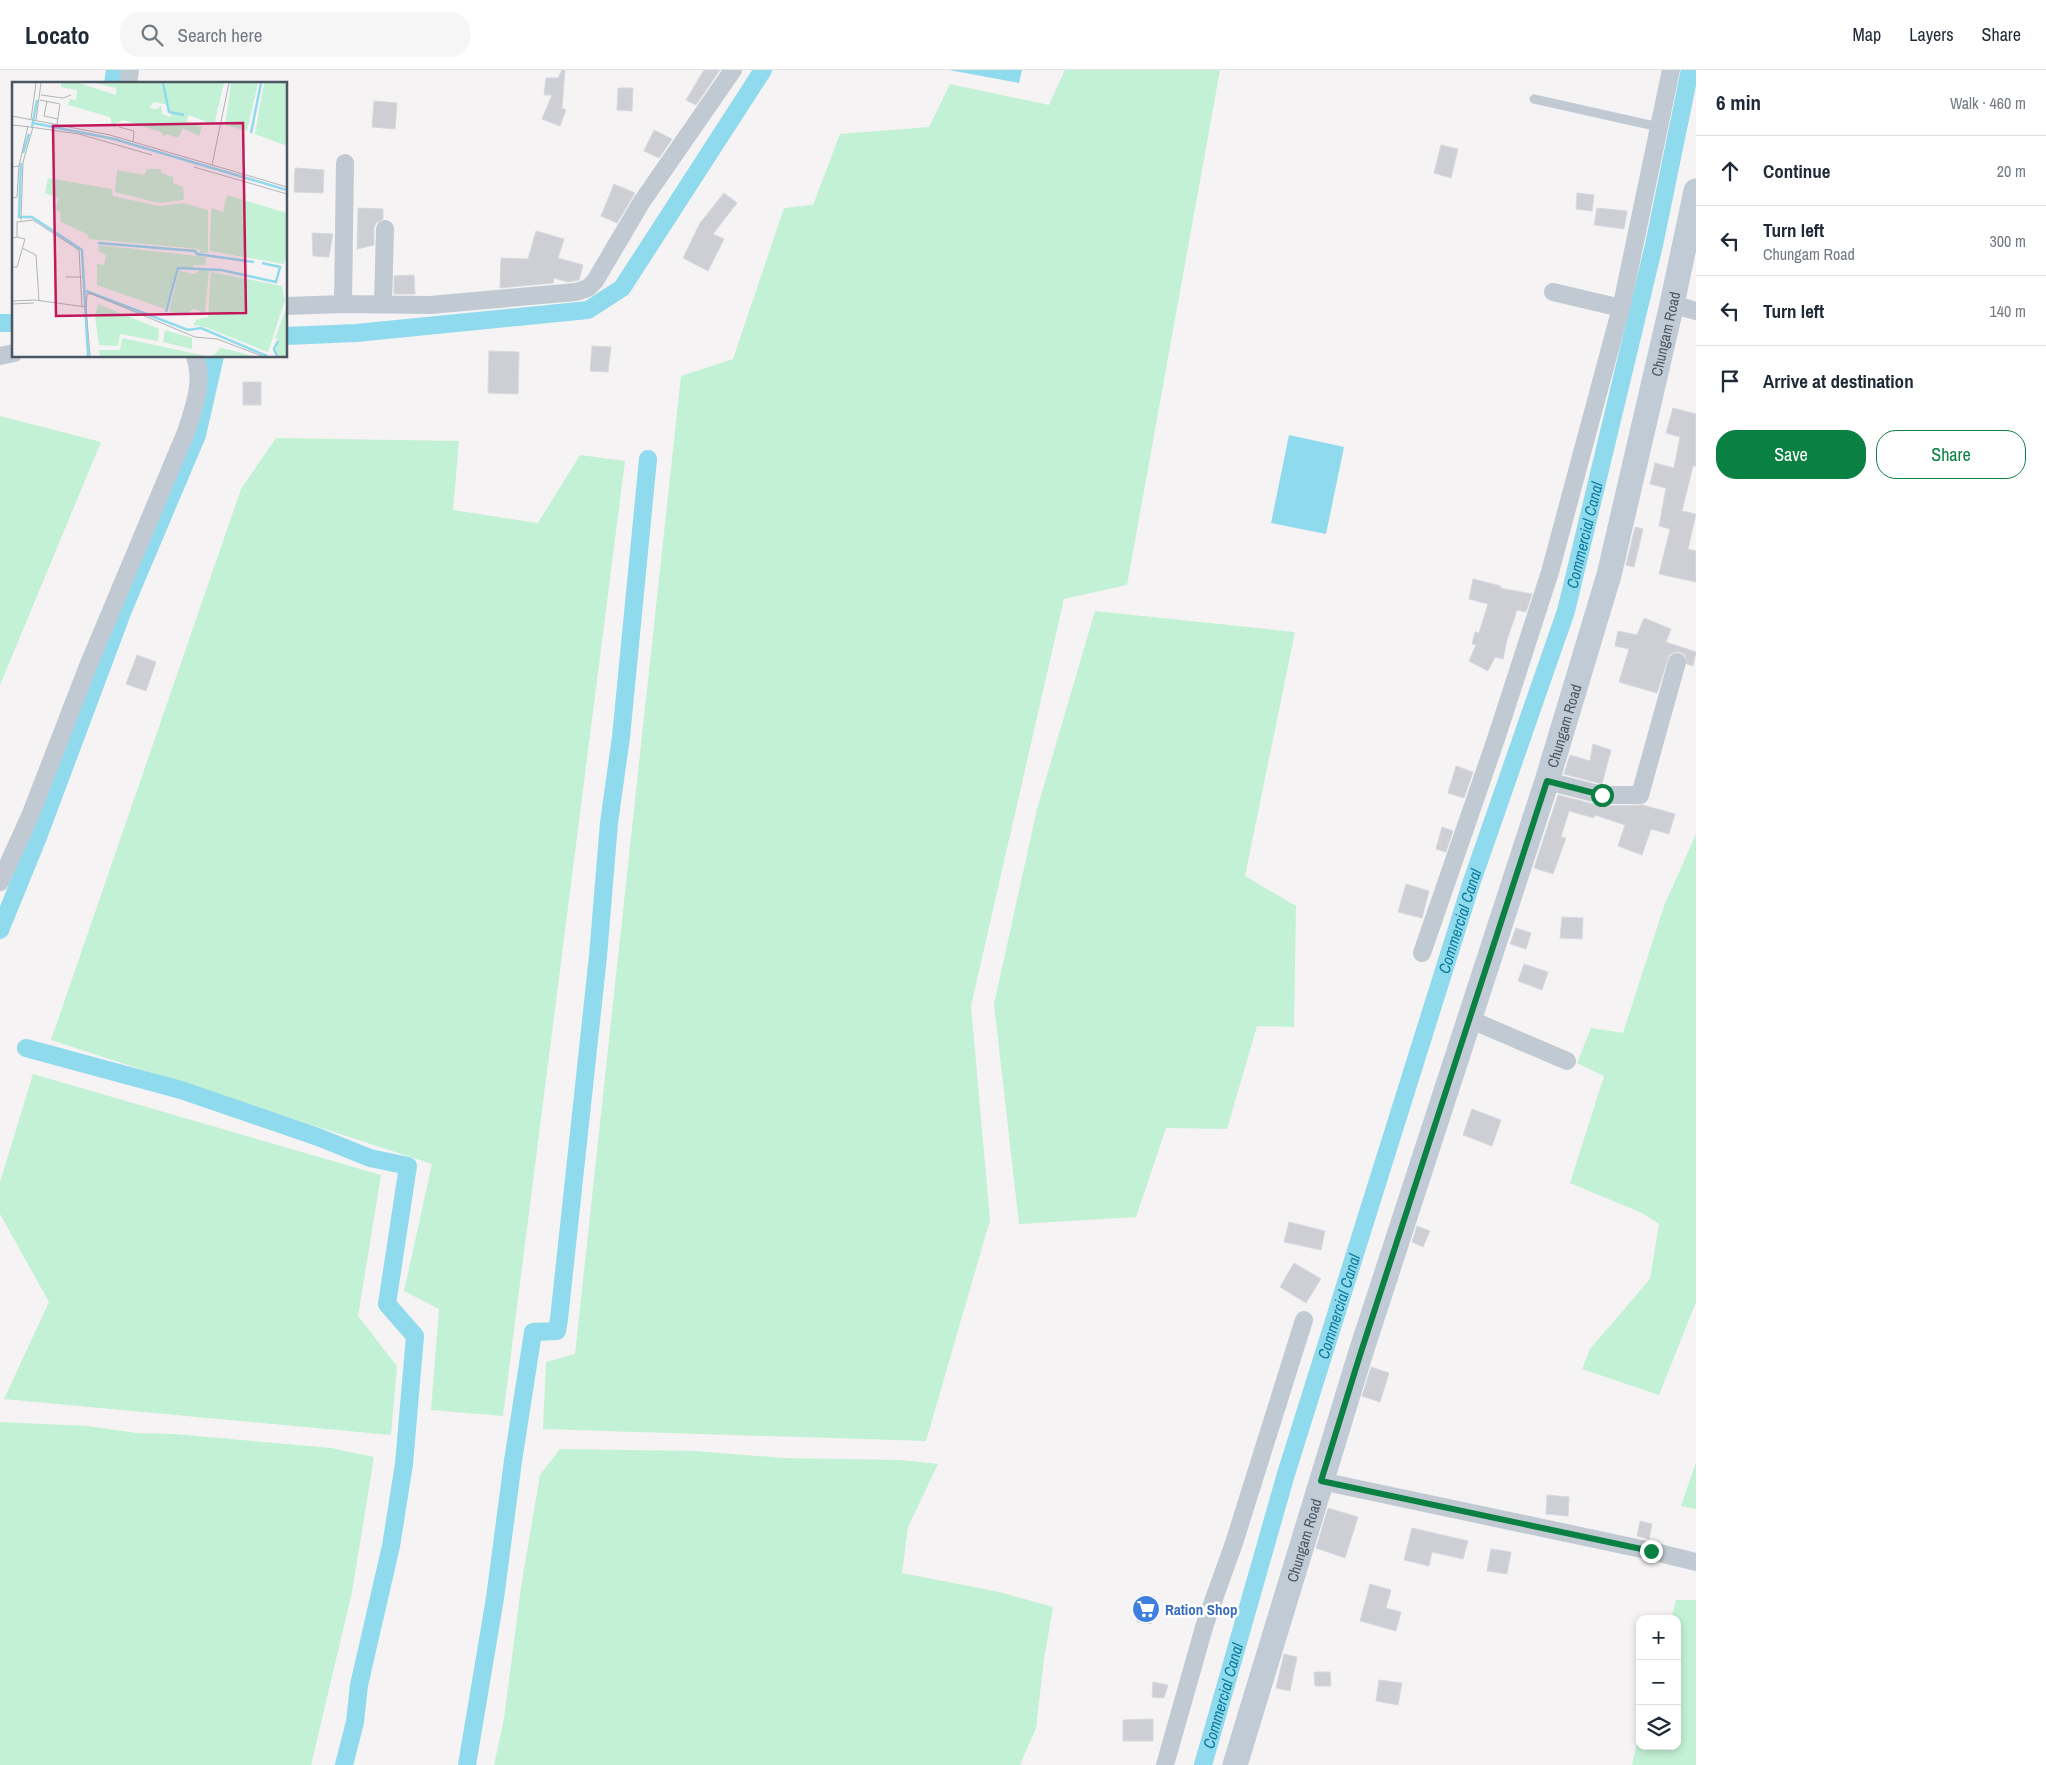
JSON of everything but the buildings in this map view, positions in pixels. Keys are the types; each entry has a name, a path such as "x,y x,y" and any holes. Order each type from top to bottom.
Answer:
{"main road":[{"name":"Chungam Road","path":"1235,1765 1360,1355 1547,781 1609,575 1692,226 1696,191"}],"street":[{"path":"288,306 344,304 430,305 576,292 588,288 595,281 641,203 733,70"},
{"path":"1422,952 1496,739 1550,572 1621,308 1671,70"},
{"path":"344,304 345,163"},
{"path":"383,304 385,229"},
{"path":"1553,292 1621,308"},
{"path":"1672,304 1696,311"},
{"path":"0,882 30,816 88,666 186,432 197,396 200,368 196,358"},
{"path":"1547,781 1602,795 1640,795 1677,662"},
{"path":"1469,1020 1568,1062"},
{"path":"1165,1765 1205,1624 1234,1543 1304,1320"},
{"path":"1321,1481 1696,1562"}],"lane":[{"path":"1534,100 1659,128"}],"green space":[{"path":"1065,70 1220,70 1127,585 1064,599 971,1006 990,1220 926,1441 543,1429 546,1362 575,1354 681,376 733,359 784,208 813,205 840,134 929,127 950,84 1049,105"},
{"path":"0,416 101,442 0,685"},
{"path":"276,438 459,441 453,510 538,523 580,455 625,461 503,1416 431,1410 439,1309 404,1291 432,1164 51,1040 241,489"},
{"path":"1095,611 1295,632 1245,876 1296,906 1294,1027 1257,1026 1227,1129 1166,1128 1136,1217 1019,1224 994,1004 1037,809"},
{"path":"1696,834 1696,1302 1659,1395 1582,1369 1590,1349 1650,1279 1659,1224 1642,1213 1570,1183 1604,1076 1577,1063 1591,1028 1623,1033 1664,906"},
{"path":"33,1074 381,1175 358,1316 397,1366 391,1435 4,1399 49,1302 0,1214 0,1182"},
{"path":"0,1422 88,1426 136,1433 174,1434 331,1448 374,1457 352,1592 311,1765 0,1765"},
{"path":"560,1449 695,1451 783,1458 901,1460 938,1464 908,1527 902,1573 999,1592 1053,1607 1044,1659 1036,1728 1020,1765 494,1765 504,1719 521,1587 540,1475"},
{"path":"1696,1462 1696,1509 1681,1506"},
{"path":"1676,1600 1696,1600 1696,1765 1632,1765 1636,1747 1636,1750 1681,1750 1681,1615 1672,1615"}],"water":[{"path":"949,70 1022,70 1019,83"},
{"path":"1289,435 1344,447 1326,534 1271,523"}],"waterway":[{"path":"113,82 115,70"},
{"path":"288,336 356,333 588,310 622,288 763,70"},
{"name":"Commercial Canal","path":"1203,1765 1286,1474 1471,884 1566,611 1654,245 1690,70"},
{"path":"0,323 12,323"},
{"path":"0,930 38,837 123,610 197,435 215,358"},
{"path":"467,1765 495,1598 513,1461 533,1332 557,1331 559,1319 598,956 609,823 621,737 648,459"},
{"path":"26,1048 181,1090 318,1137 370,1158 408,1166 387,1304 415,1336 404,1464 391,1546 359,1685 355,1722 344,1765"}],"place":[{"name":"Ration Shop","path":"1146,1609"}],"route":[{"path":"1602,795 1547,781 1360,1355 1321,1481 1651,1551"}]}
